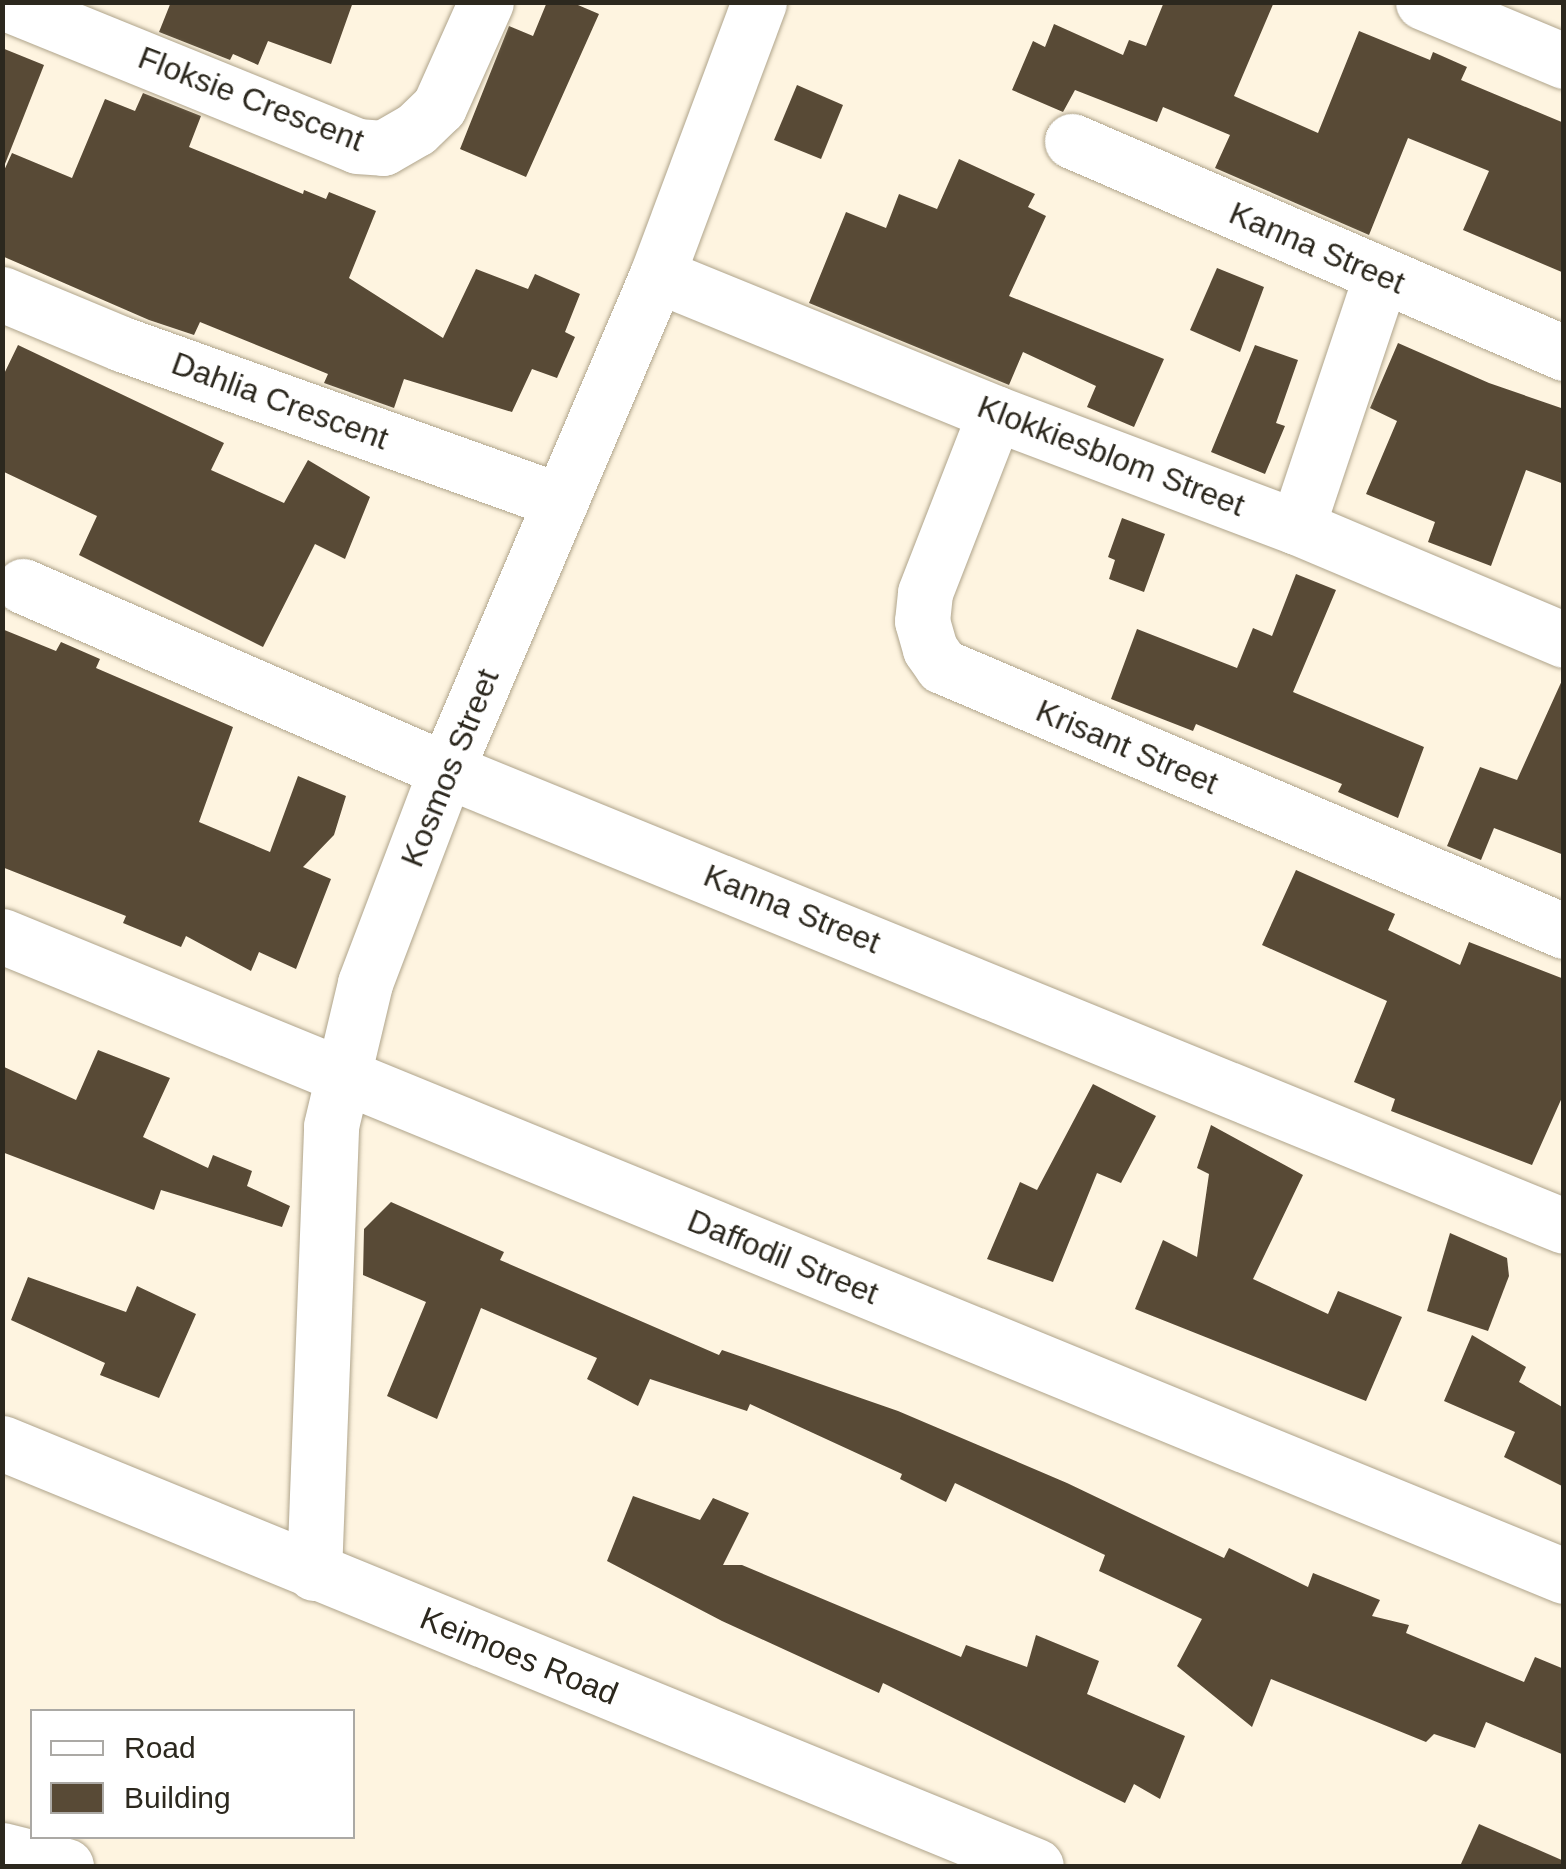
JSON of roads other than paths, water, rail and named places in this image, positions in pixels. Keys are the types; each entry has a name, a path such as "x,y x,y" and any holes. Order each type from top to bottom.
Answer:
{"street":[{"name":"Floksie Crescent","path":"4,2 357,146 383,148 416,129 439,107 486,2"},
{"name":"Kosmos Street","path":"314,1573 331,1126 365,983 446,770 656,275 759,2"},
{"path":"1423,2 1564,62"},
{"name":"Kanna Street","path":"1072,141 1564,353"},
{"name":"Klokkiesblom Street","path":"656,275 996,414 1296,527 1564,640"},
{"path":"1296,527 1381,276"},
{"name":"Dahlia Crescent","path":"2,294 122,344 561,501"},
{"name":"Krisant Street","path":"996,414 925,593 922,621 930,649 942,666 1564,931"},
{"name":"Kanna Street","path":"23,586 446,770 1564,1226"},
{"name":"Daffodil Street","path":"2,936 1564,1576"},
{"name":"Keimoes Road","path":"2,1443 1036,1866"},
{"path":"2,1850 66,1866"}]}
